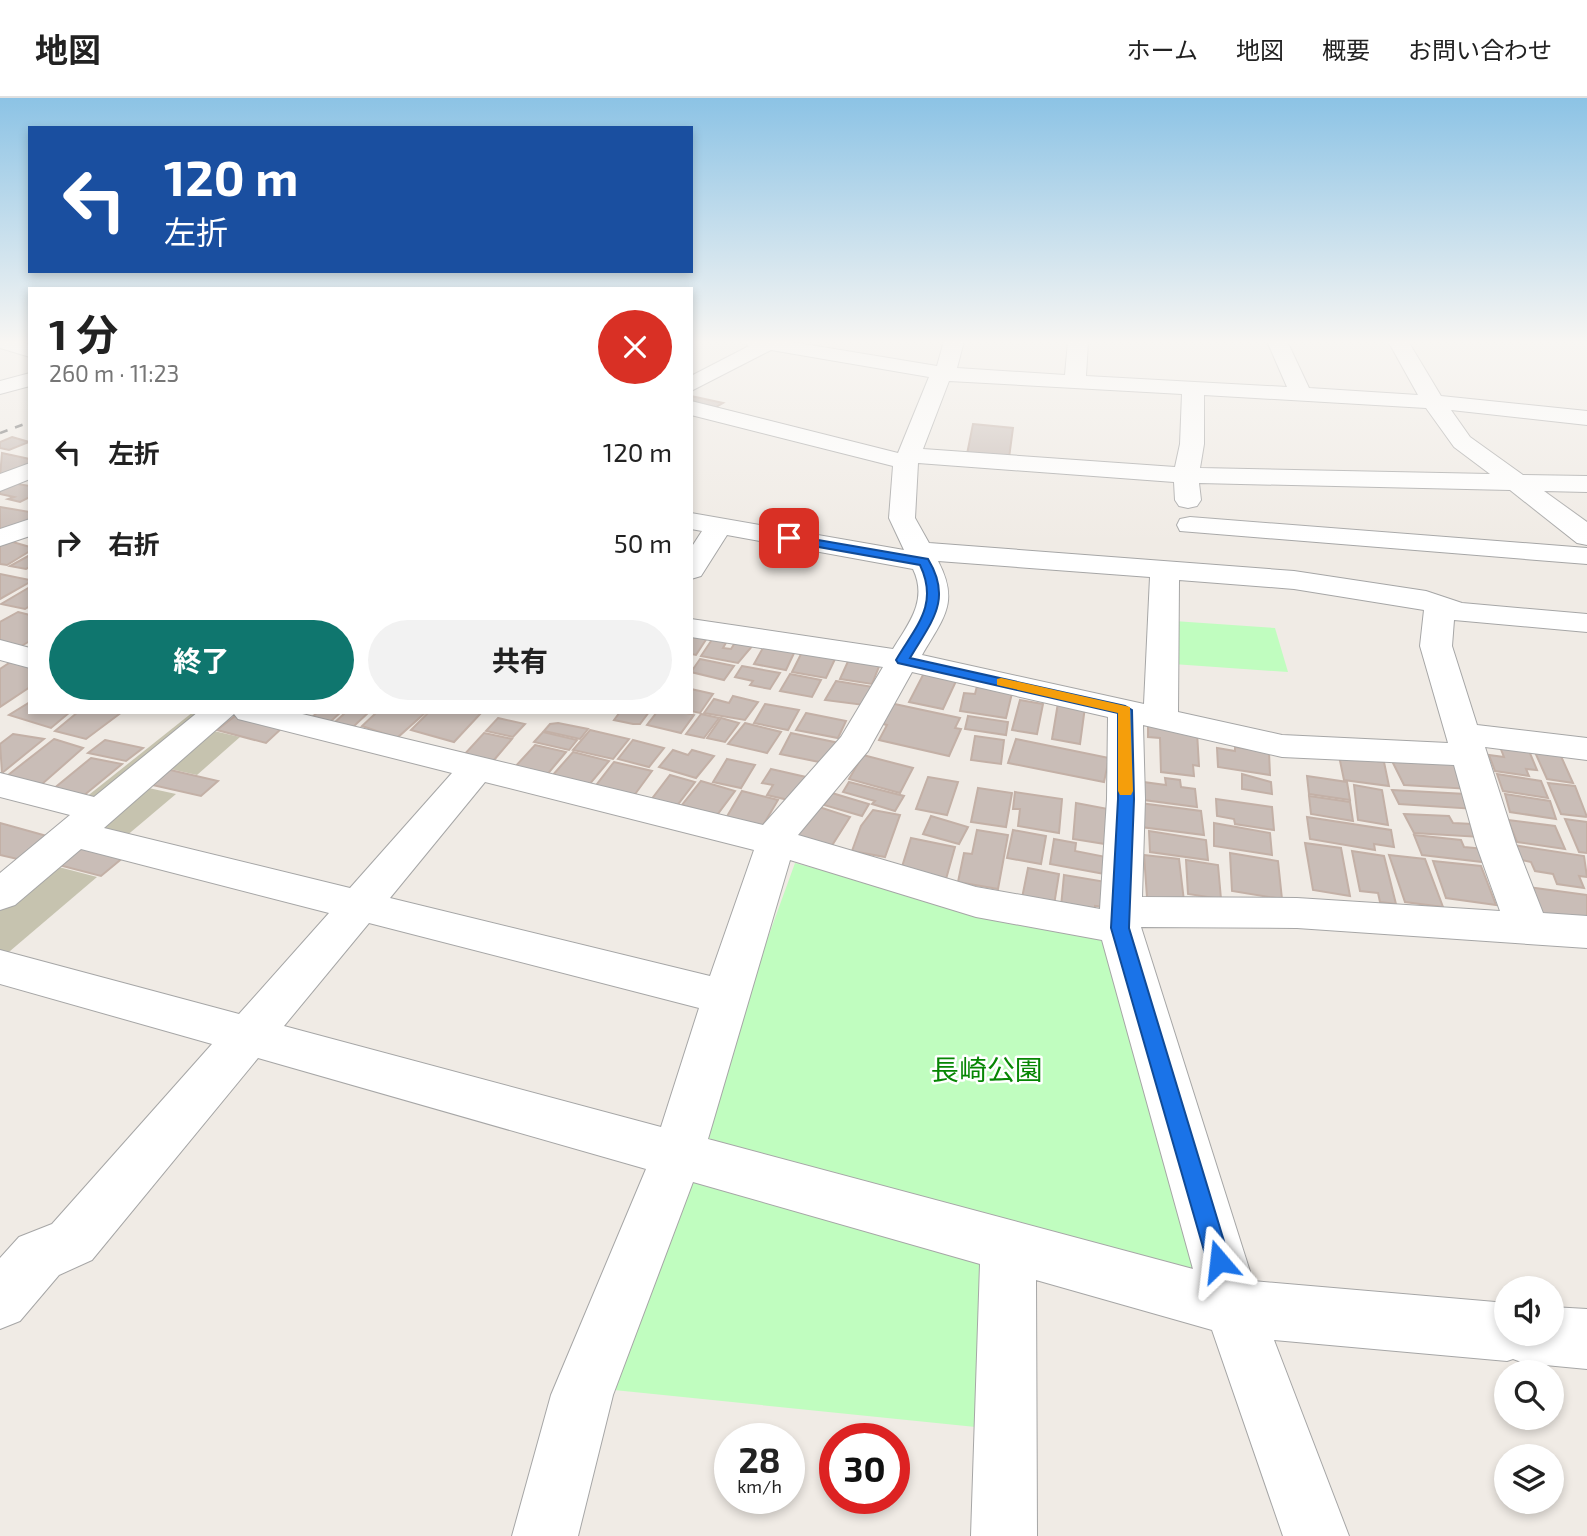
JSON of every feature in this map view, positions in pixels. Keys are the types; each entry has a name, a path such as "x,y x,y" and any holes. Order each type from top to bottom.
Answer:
{"street":[{"path":"693,408 908,458 1186,475 1587,484"},
{"path":"545,1536 582,1395 678,1153 725,997 781,827 855,743 934,606 932,578 902,519 901,506 908,458 929,408"},
{"path":"1193,408 1192,444 1186,475 1190,525 1143,714 1126,799 1120,920 1233,1308 1316,1536"},
{"path":"1437,408 1462,442 1587,537"},
{"path":"1492,408 1587,418"},
{"path":"0,538 28,475"},
{"path":"693,521 921,557 1179,570 1307,582 1426,600 1457,612 1587,623"},
{"path":"1190,525 1587,556"},
{"path":"693,567 719,526"},
{"path":"1440,605 1436,646 1496,844 1528,929"},
{"path":"693,628 902,660 1282,746 1465,744 1587,749"},
{"path":"0,650 28,657"},
{"path":"0,895 217,714"},
{"path":"258,714 776,842 975,902 1120,920 1297,914 1587,932"},
{"path":"0,1301 39,1256 72,1242 478,768"},
{"path":"0,785 87,822 362,905 725,997"},
{"path":"0,967 1233,1308 1494,1331"},
{"path":"1004,1536 1008,1244"},
{"path":"1564,1337 1587,1339"}],"shaded area":[{"path":"190,714 203,714 97,801 85,798"},
{"path":"214,731 240,737 197,775 166,768"},
{"path":"144,787 176,794 125,837 93,829"},
{"path":"51,865 97,877 0,957 0,907"}],"green space":[{"path":"1174,621 1275,628 1288,672 1173,664"},
{"name":"長崎公園","path":"795,863 970,910 1092,930 1113,949 1233,1308 703,1144 697,1133"},
{"path":"686,1173 1008,1245 1005,1430 614,1390"}],"building":[{"path":"973,424 1013,428 1009,458 967,454"},
{"path":"12,437 28,442 9,450 0,448 0,442"},
{"path":"2,453 28,459 28,464 0,476"},
{"path":"12,483 28,486 28,498 20,502 8,499 14,497 0,494 0,488"},
{"path":"0,507 28,512 28,524 0,533"},
{"path":"6,540 28,546 28,552 7,565 0,564 0,543"},
{"path":"28,556 28,568 10,566"},
{"path":"0,574 28,580 28,583 0,599"},
{"path":"28,588 28,607 25,609 1,604"},
{"path":"18,612 28,614 28,642 16,649 0,644 0,622"},
{"path":"693,636 707,638 696,655 693,654"},
{"path":"713,638 727,641 723,648 731,649 736,641 754,644 738,663 701,656"},
{"path":"764,646 795,651 786,670 754,664"},
{"path":"802,652 836,657 826,678 792,672"},
{"path":"21,655 28,657 28,688 0,707 0,669"},
{"path":"700,659 734,666 724,680 693,672"},
{"path":"849,659 880,664 872,684 840,679"},
{"path":"742,666 780,673 770,689 750,685 753,681 735,677"},
{"path":"924,673 957,679 943,709 909,702"},
{"path":"790,674 821,680 812,697 780,691"},
{"path":"836,681 873,687 864,705 825,700"},
{"path":"978,682 1013,689 1006,718 960,711 964,693 975,694"},
{"path":"693,689 713,694 700,713 693,711"},
{"path":"733,696 758,702 745,720 704,713 714,699 729,703"},
{"path":"1020,700 1043,704 1037,734 1012,730"},
{"path":"28,703 28,714 68,714 51,728 9,715"},
{"path":"890,703 960,718 955,728 961,729 949,756 879,740 887,725 879,723"},
{"path":"1058,703 1085,707 1080,744 1052,739"},
{"path":"765,704 799,710 788,730 754,723"},
{"path":"806,713 846,721 838,738 796,730"},
{"path":"76,714 119,714 86,739 55,731"},
{"path":"316,714 339,714 329,723 311,718"},
{"path":"344,714 367,714 352,728 333,724"},
{"path":"375,714 424,714 397,738 362,726"},
{"path":"427,714 480,714 454,742 411,730"},
{"path":"618,714 648,714 640,724 614,720"},
{"path":"655,714 694,715 681,733 647,725"},
{"path":"701,714 719,718 704,738 686,734"},
{"path":"235,716 283,727 266,743 217,730"},
{"path":"968,716 1008,722 1006,735 965,729"},
{"path":"498,718 525,724 513,737 486,731"},
{"path":"721,718 739,723 725,742 707,738"},
{"path":"745,723 781,732 767,753 728,744"},
{"path":"1148,723 1197,732 1199,766 1193,765 1194,776 1161,772 1160,738 1148,737"},
{"path":"550,724 588,729 580,739 544,731"},
{"path":"590,730 629,739 613,759 573,750"},
{"path":"543,732 577,740 569,750 534,742"},
{"path":"484,733 512,739 494,760 487,762 463,756"},
{"path":"791,733 839,743 824,763 780,754"},
{"path":"13,734 44,739 2,773 0,744"},
{"path":"975,736 1004,740 1001,764 971,760"},
{"path":"54,739 83,748 41,785 8,775"},
{"path":"1016,739 1109,758 1104,782 1008,763"},
{"path":"105,740 143,748 126,761 88,753"},
{"path":"633,740 664,748 649,767 618,759"},
{"path":"1498,742 1527,746 1537,770 1526,769 1529,776 1495,771 1489,755 1504,757"},
{"path":"535,745 566,752 546,776 514,768"},
{"path":"1235,747 1269,752 1270,775 1218,767 1217,748 1235,751"},
{"path":"673,750 688,755 692,750 714,756 696,778 659,767"},
{"path":"1534,750 1560,754 1573,783 1547,779"},
{"path":"573,752 609,761 589,785 552,776"},
{"path":"863,755 913,768 900,793 849,779"},
{"path":"1339,756 1384,762 1389,786 1344,780"},
{"path":"1390,757 1453,760 1470,789 1404,785"},
{"path":"91,758 122,764 82,797 52,790"},
{"path":"727,759 755,765 741,788 713,782"},
{"path":"614,762 652,771 633,797 594,788"},
{"path":"166,769 218,781 201,796 148,784"},
{"path":"771,769 806,777 793,801 767,795 773,785 762,783"},
{"path":"1242,774 1271,782 1272,794 1242,789"},
{"path":"1497,774 1541,781 1548,798 1503,791"},
{"path":"670,775 695,782 676,807 651,800"},
{"path":"1307,776 1347,782 1350,800 1309,794"},
{"path":"928,777 958,782 947,815 916,809"},
{"path":"1165,778 1180,780 1181,787 1195,789 1197,807 1144,800 1143,782 1166,785"},
{"path":"701,781 735,791 717,815 682,805"},
{"path":"849,782 904,796 895,811 872,804 875,801 843,792"},
{"path":"1548,783 1575,786 1587,817 1561,814"},
{"path":"1354,785 1382,790 1388,825 1358,820"},
{"path":"978,788 1012,793 1006,827 971,822"},
{"path":"1392,790 1466,794 1475,809 1399,804"},
{"path":"742,791 778,800 762,827 726,818"},
{"path":"1015,792 1062,799 1059,833 1018,826 1020,809 1013,809"},
{"path":"832,793 869,804 862,816 824,805"},
{"path":"1505,794 1550,801 1556,819 1510,812"},
{"path":"1309,796 1350,802 1353,821 1311,814"},
{"path":"1216,799 1272,807 1274,830 1235,824 1234,819 1217,816"},
{"path":"1076,803 1108,809 1105,844 1073,839"},
{"path":"1140,803 1201,811 1204,835 1141,827"},
{"path":"816,806 850,817 831,847 795,836"},
{"path":"873,810 900,815 885,857 852,851 861,826"},
{"path":"1404,814 1449,816 1453,823 1473,824 1480,837 1414,833"},
{"path":"931,816 968,827 959,844 923,834"},
{"path":"1307,817 1391,830 1394,847 1374,844 1375,850 1310,839"},
{"path":"1565,819 1587,822 1587,853 1579,852"},
{"path":"1508,820 1555,826 1565,849 1517,842"},
{"path":"0,823 54,838 26,861 0,855"},
{"path":"1214,823 1270,833 1272,855 1214,846"},
{"path":"977,830 1008,835 998,889 958,882 964,853 972,854"},
{"path":"1013,830 1046,836 1041,864 1007,858"},
{"path":"1149,831 1206,840 1208,860 1150,852"},
{"path":"1414,835 1461,840 1464,847 1485,849 1491,863 1422,855"},
{"path":"911,838 955,847 946,879 901,870"},
{"path":"1054,839 1076,843 1075,851 1111,858 1110,875 1050,864"},
{"path":"1305,843 1341,848 1350,896 1313,890"},
{"path":"78,845 125,856 101,876 55,864"},
{"path":"1513,845 1584,856 1587,877 1579,876 1584,888 1557,884 1553,874 1535,871 1531,862 1517,859"},
{"path":"1352,851 1384,856 1396,904 1380,902 1378,893 1360,891"},
{"path":"1230,853 1278,861 1282,899 1232,891"},
{"path":"1144,855 1179,859 1184,901 1147,897"},
{"path":"1389,855 1425,859 1443,907 1405,902"},
{"path":"1186,860 1218,865 1221,899 1188,894"},
{"path":"1433,861 1481,866 1496,905 1446,898"},
{"path":"1028,868 1059,874 1054,905 1022,898"},
{"path":"1064,875 1112,883 1111,908 1095,906 1095,913 1061,907"},
{"path":"1528,887 1587,895 1587,918 1539,917"}],"railway":[{"path":"0,433 28,423"}],"slow traffic":[{"path":"1001,682 1125,710 1126,791"}],"route":[{"path":"789,538 924,562 932,578 934,606 902,660 1125,710 1126,799 1120,928 1219,1261"}]}
